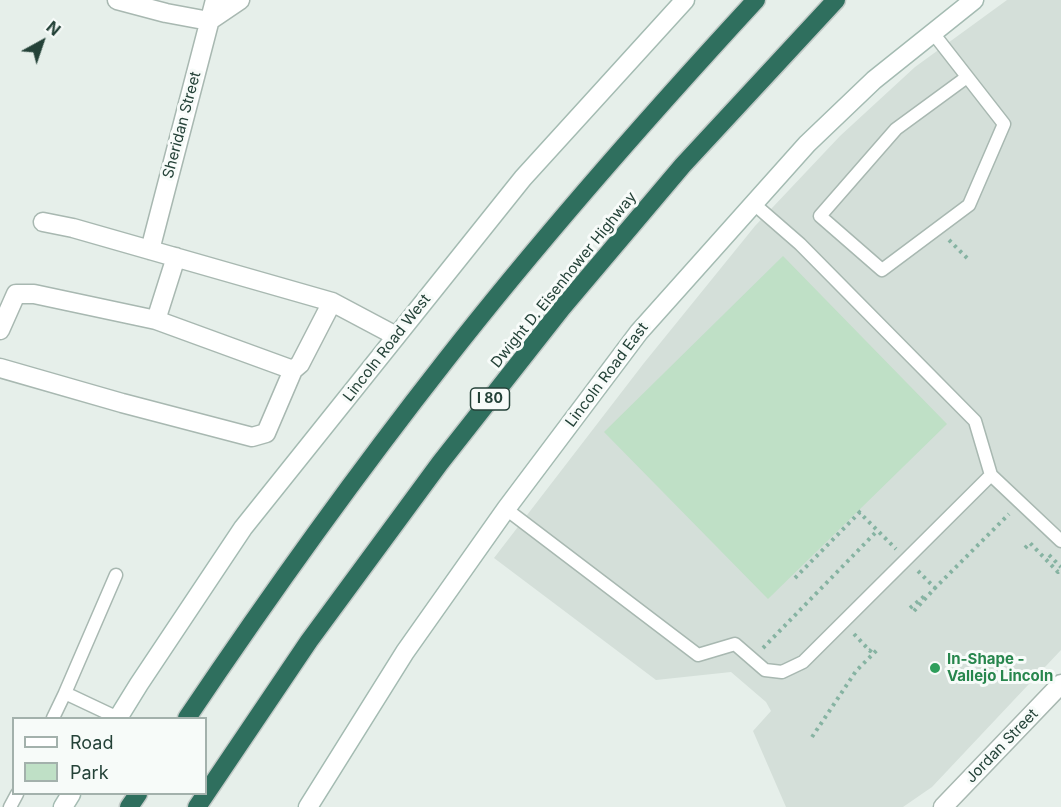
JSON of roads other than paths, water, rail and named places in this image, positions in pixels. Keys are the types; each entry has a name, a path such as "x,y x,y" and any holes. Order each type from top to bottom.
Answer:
{"highway":[{"path":"188,717 331,511 447,358 607,166 756,0"},
{"name":"Dwight D. Eisenhower Highway","path":"207,792 309,641 454,445 562,308 683,165 836,0"},
{"path":"818,19 851,0"}],"street":[{"path":"117,0 209,21 240,0"},
{"name":"Sheridan Street","path":"150,250 215,0"},
{"name":"Lincoln Road West","path":"119,717 243,528 522,178 684,0"},
{"name":"Lincoln Road East","path":"308,807 405,652 506,509 639,332 807,144 874,80 974,0"},
{"path":"43,222 73,228 332,302 396,336"},
{"path":"156,320 176,257"},
{"path":"0,330 16,294 34,294 156,320 293,370"},
{"path":"0,368 252,437 266,433 293,370 300,364 332,302"},
{"name":"Jordan Street","path":"944,807 1061,684"}],"lane":[{"path":"933,33 1004,124 969,205 882,270 820,216 896,129 967,77"},
{"path":"754,204 800,244 975,421 991,475 1061,541"},
{"path":"506,509 699,655 735,644 765,670 782,672 803,662 991,475"},
{"path":"53,717 116,575"},
{"path":"65,693 116,717"}],"place":[{"name":"In-Shape - Vallejo Lincoln","path":"935,668"}]}
